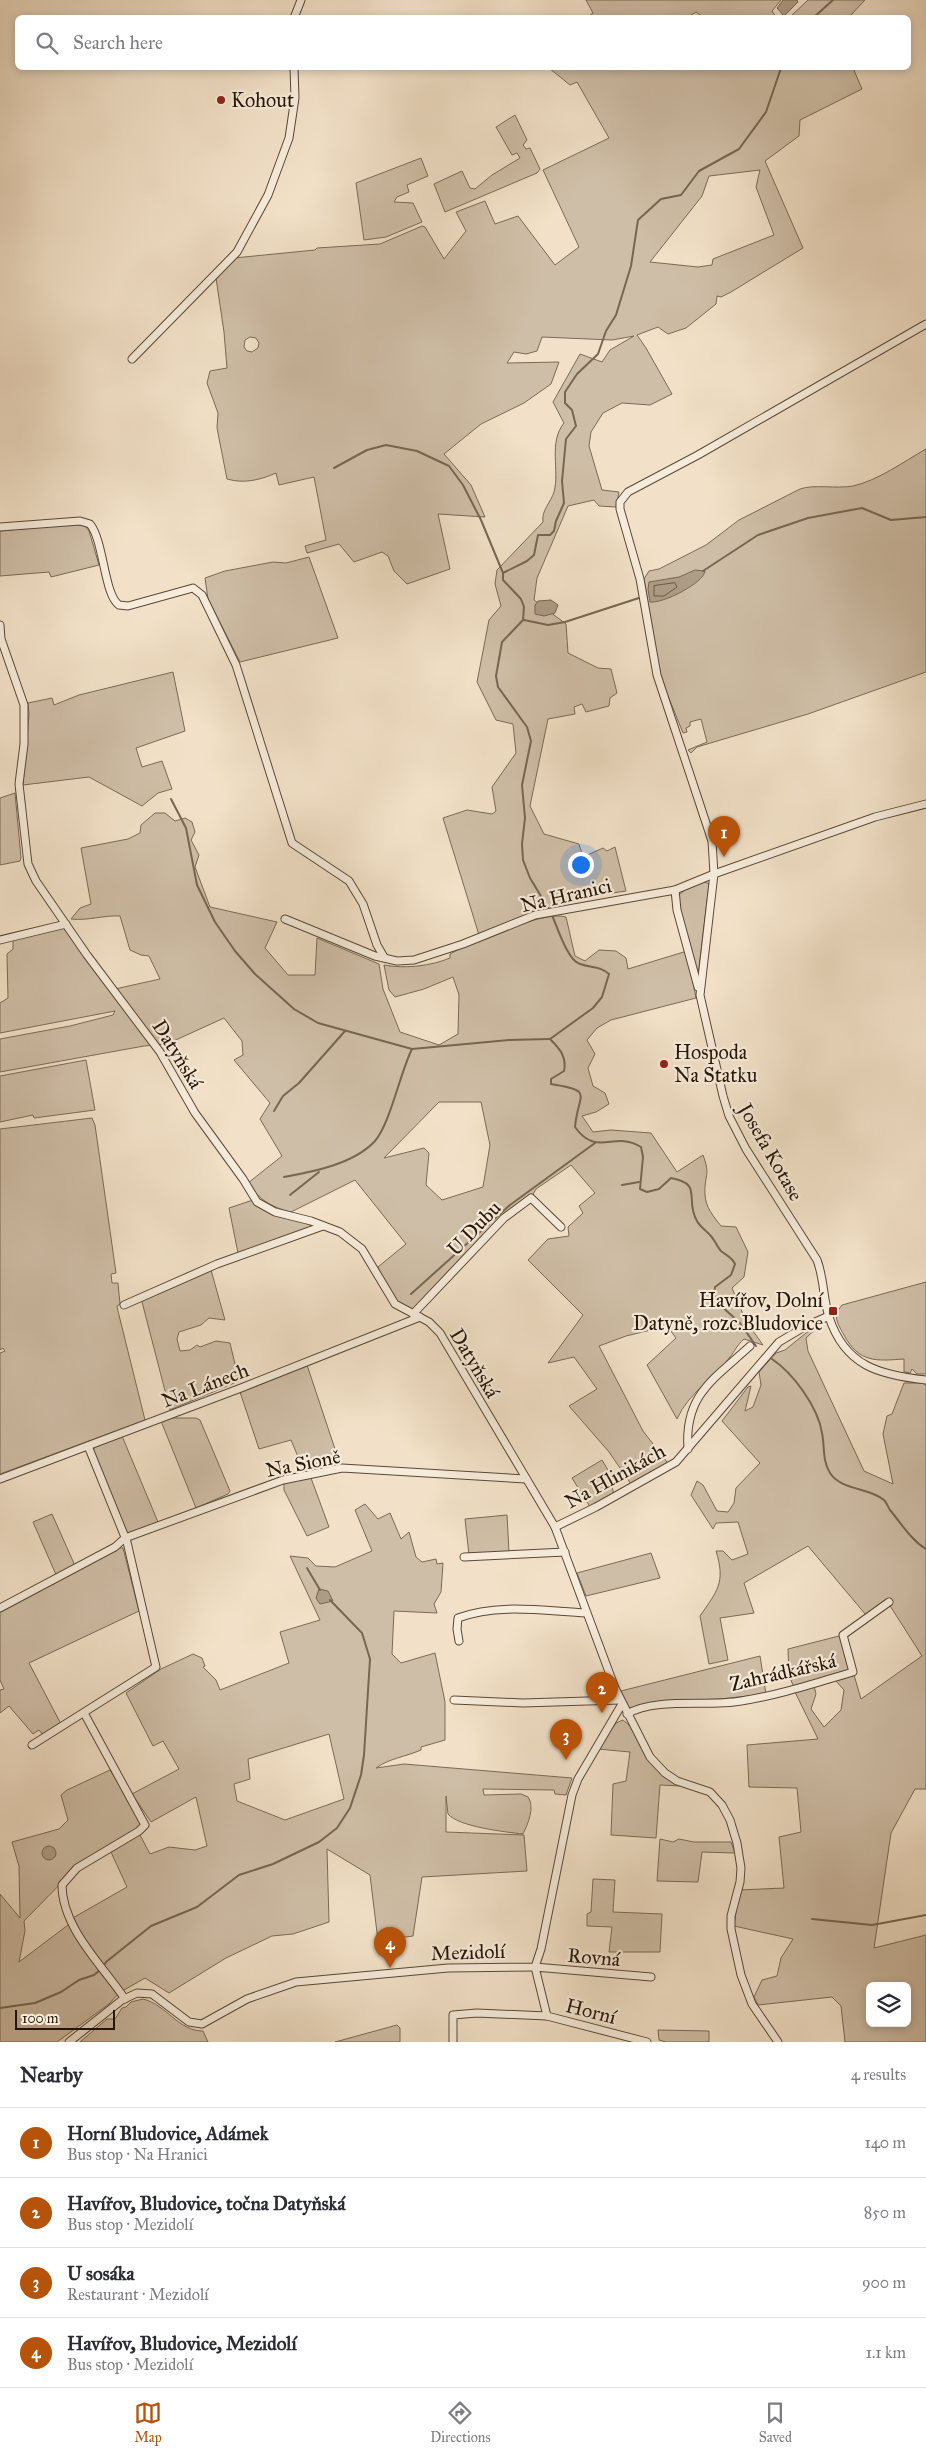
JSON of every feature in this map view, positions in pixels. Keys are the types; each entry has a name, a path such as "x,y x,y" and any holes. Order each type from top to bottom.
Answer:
{"street":[{"path":"295,15 301,0"},
{"path":"132,359 237,252 246,236 268,195 289,138 295,98 294,70"},
{"name":"Josefa Kotase","path":"926,324 698,455 628,492 620,502 620,515 640,579 656,675 712,841 714,874 700,994 722,1096 729,1116 746,1149 817,1260 822,1273 829,1316 839,1338 860,1363 875,1371 926,1380"},
{"path":"0,527 80,521 90,524 97,538 112,596 119,605 128,606 193,588 202,595 236,665 292,843 331,868 353,886 364,904 377,945 384,957"},
{"name":"Datyňská","path":"0,625 1,639 24,705 24,744 19,784 28,864 36,881 160,1052 195,1113 258,1202 275,1212 340,1232 362,1249 395,1304 429,1322 440,1334 555,1527 621,1702 650,1757 660,1769 677,1781 710,1792 722,1804 730,1820 741,1868 740,1882 731,1916 731,1929 741,1975 752,2004 778,2042"},
{"name":"Na Hranici","path":"285,919 363,953 404,961 435,954 535,915 675,890 714,874 875,818 926,804"},
{"path":"675,890 677,910 700,994"},
{"path":"0,940 66,924"},
{"name":"U Dubu","path":"416,1315 504,1218 531,1198 561,1227"},
{"path":"124,1304 217,1264 324,1226"},
{"name":"Na Lánech","path":"0,1479 88,1446 416,1315"},
{"name":"Na Hlinikách","path":"555,1527 655,1475 676,1462 779,1342 806,1326 829,1316"},
{"name":"Na Hlinikách","path":"688,1449 686,1428 697,1398 715,1377 750,1346"},
{"path":"32,1745 156,1668 125,1538 88,1446"},
{"name":"Na Sioně","path":"0,1608 115,1547 125,1538 283,1480 342,1468 526,1479"},
{"path":"464,1558 564,1552"},
{"name":"Zahrádkářská","path":"627,1714 633,1710 658,1706 740,1701 794,1690 852,1672 843,1635 889,1602"},
{"path":"459,1641 457,1630 458,1618 474,1612 510,1609 586,1613"},
{"path":"454,1700 524,1703 621,1702"},
{"name":"Mezidolí","path":"69,2042 125,1999 137,1993 152,1994 188,2022 202,2024 247,1999 296,1982 380,1972 448,1968 535,1968 541,1949 575,1787 621,1702"},
{"path":"84,1713 145,1825 139,1831 78,1868 62,1885 62,1895 69,1914 99,1966 125,1999"},
{"name":"Rovná","path":"535,1968 650,1978"},
{"name":"Horní","path":"535,1968 547,2016 647,2042"},
{"path":"453,2042 453,2015 477,2013 547,2016"}],"shaded area":[{"path":"586,0 781,0 772,11 775,15 700,15 696,12 691,15 590,15 593,13"},
{"path":"808,0 865,0 851,15 792,15"},
{"path":"551,70 854,70 862,89 800,120 799,136 765,161 803,248 731,292 721,297 717,296 716,304 686,328 668,334 658,327 637,335 672,394 650,405 622,403 603,413 591,432 589,446 602,490 619,492 616,507 599,506 594,500 568,506 537,578 534,600 566,624 568,653 598,668 611,669 617,693 610,698 609,706 586,712 582,704 574,707 575,714 548,719 530,806 544,834 579,844 583,857 603,848 607,851 615,847 626,891 567,900 565,907 479,935 443,818 467,810 492,814 496,811 492,787 516,753 513,724 496,720 477,682 489,620 501,606 495,584 497,570 543,522 545,510 553,496 555,448 559,431 564,423 553,402 580,354 602,362 610,350 634,336 612,340 542,337 537,351 526,354 514,352 507,363 559,362 551,384 524,403 481,424 444,454 471,485 485,517 438,514 450,569 407,584 394,571 388,556 382,552 354,562 339,544 307,553 305,546 326,540 314,477 279,485 276,473 252,480 227,479 217,428 218,413 207,383 210,371 227,368 216,278 234,258 315,250 317,248 380,244 422,226 425,227 444,259 466,231 456,212 485,201 495,224 518,216 555,265 579,247 543,170 609,138 577,82 570,85","holes":["760,170 756,187 774,235 713,259 712,265 698,267 650,262 702,196 709,176","250,337 256,338 259,343 258,348 252,352 247,351 244,347 245,340"]},
{"path":"515,115 527,140 523,145 526,149 530,148 540,169 537,173 445,212 434,184 462,171 470,188 475,189 492,175 520,158 517,153 512,155 496,127"},
{"path":"421,158 428,176 407,185 409,192 397,197 394,202 413,203 422,222 386,237 364,240 356,183"},
{"path":"926,449 926,672 808,714 697,747 691,753 688,750 707,742 701,719 690,722 690,726 686,728 687,732 683,733 660,676 644,579 649,571 659,569 706,545 739,520 800,489 846,487 863,483 881,475"},
{"path":"72,524 85,526 89,531 99,565 51,577 49,572 0,576 0,531"},
{"path":"309,557 338,638 240,662 208,599 205,578 225,571 273,562 286,563"},
{"path":"173,672 185,731 136,748 142,767 162,761 172,789 158,793 142,806 89,777 23,785 29,714 28,703 52,698 54,705 79,695"},
{"path":"15,793 21,858 20,861 0,865 0,798"},
{"path":"155,813 165,813 175,821 185,818 192,822 195,832 191,840 199,855 195,867 210,907 277,922 265,948 288,975 315,975 317,938 379,964 383,989 400,1032 439,1045 458,1034 459,995 453,977 424,989 395,997 389,990 384,965 409,967 435,963 450,958 450,954 508,928 525,922 556,916 566,917 575,956 585,961 599,950 616,951 626,958 628,969 687,951 696,998 611,1020 597,1028 587,1040 595,1054 588,1068 593,1086 605,1093 609,1104 596,1112 582,1116 593,1132 611,1130 651,1133 677,1172 703,1155 707,1167 705,1199 708,1207 721,1226 736,1227 748,1252 744,1277 732,1288 746,1321 763,1345 744,1339 723,1365 688,1401 677,1419 647,1365 676,1338 667,1326 626,1336 599,1346 643,1431 667,1462 666,1468 631,1484 609,1452 569,1406 597,1389 574,1357 548,1363 583,1315 528,1260 548,1239 569,1236 568,1227 583,1213 579,1206 595,1193 571,1165 536,1189 531,1198 519,1206 413,1314 391,1297 378,1267 406,1244 355,1180 291,1212 266,1202 248,1183 282,1156 260,1119 270,1103 234,1060 243,1055 242,1041 224,1018 167,1044 144,1046 0,1072 0,1039 70,1026 113,1015 115,1011 0,1033 0,1003 8,998 7,954 13,949 13,940 64,928 115,989 160,979 149,956 130,950 120,916 71,919 80,908 91,904 81,848 128,839 140,833 141,825","holes":["439,1102 481,1102 490,1145 483,1187 442,1200 426,1185 429,1153 424,1148 384,1158"]},
{"path":"705,882 709,884 698,976 679,905 679,895 687,888"},
{"path":"86,1060 95,1110 34,1118 33,1115 0,1122 0,1076"},
{"path":"92,1118 95,1125 116,1273 111,1274 112,1283 118,1283 120,1304 117,1306 145,1420 0,1474 0,1353 5,1351 3,1348 0,1350 0,1129"},
{"path":"253,1200 273,1215 300,1221 313,1227 238,1253 229,1208"},
{"path":"211,1270 225,1320 209,1318 201,1325 179,1332 177,1339 180,1351 190,1350 197,1345 200,1347 216,1341 230,1343 239,1381 170,1410 141,1298 163,1292"},
{"path":"926,1282 926,1374 917,1374 912,1369 910,1373 904,1372 904,1359 877,1360 856,1351 850,1344 837,1319 836,1313 842,1305"},
{"path":"819,1326 806,1338 808,1351 864,1471 893,1484 883,1434 887,1416 892,1414 904,1383 924,1383 926,1386 926,1789 915,1789 891,1833 874,1948 926,1935 926,2042 845,2042 841,2006 832,1997 758,2005 754,1997 762,1980 777,1976 781,1958 793,1939 734,1926 739,1890 784,1888 779,1837 801,1832 797,1788 749,1787 747,1745 818,1739 794,1690 814,1686 816,1694 811,1709 824,1727 841,1710 844,1690 836,1681 854,1675 861,1699 922,1656 887,1601 866,1615 808,1546 744,1583 754,1613 720,1618 728,1660 709,1664 700,1616 715,1593 720,1579 716,1551 723,1551 732,1560 748,1554 738,1522 716,1523 713,1529 691,1495 697,1481 703,1485 717,1511 728,1512 734,1503 736,1488 760,1463 722,1421 748,1387 751,1386 745,1411 753,1407 761,1385 759,1372 776,1353 785,1350 811,1329"},
{"path":"307,1365 341,1467 304,1471 291,1440 259,1449 240,1392"},
{"path":"168,1418 196,1418 200,1420 230,1491 228,1494 196,1508 161,1421"},
{"path":"122,1436 158,1522 127,1534 94,1453 94,1447"},
{"path":"602,1460 608,1470 614,1495 590,1507 572,1478"},
{"path":"311,1478 329,1527 307,1536 284,1490 284,1483"},
{"path":"365,1504 378,1519 390,1513 401,1539 409,1532 416,1557 422,1562 436,1559 437,1564 443,1563 441,1592 434,1604 437,1613 394,1611 392,1654 401,1663 435,1653 445,1702 445,1740 421,1747 421,1750 376,1768 404,1764 572,1778 566,1795 555,1794 554,1790 483,1789 484,1795 521,1794 528,1797 531,1810 529,1821 523,1834 472,1826 454,1819 448,1814 446,1796 446,1832 524,1835 527,1871 422,1877 413,1936 378,1941 370,1875 327,1849 329,1922 293,1934 272,1936 226,1958 169,1993 145,1978 119,1993 109,2004 57,2042 0,2042 0,1894 20,1918 19,1866 12,1842 59,1829 68,1820 61,1795 67,1790 110,1770 140,1819 142,1826 77,1864 72,1872 24,1921 25,1931 19,1962 72,1922 71,1919 127,1887 110,1850 139,1833 150,1854 169,1847 195,1850 207,1846 196,1797 151,1822 132,1794 179,1769 163,1741 153,1746 126,1693 161,1669 193,1654 202,1658 205,1666 203,1667 216,1680 220,1690 289,1663 280,1632 320,1620 290,1556 308,1558 316,1566 335,1567 372,1551 355,1510","holes":["329,1734 344,1799 285,1820 237,1801 234,1784 250,1779 248,1759"]},
{"path":"52,1514 76,1568 57,1577 33,1522"},
{"path":"507,1515 509,1552 469,1555 465,1519"},
{"path":"118,1548 123,1548 139,1611 29,1663 62,1726 44,1736 39,1730 33,1734 9,1706 0,1713 0,1690 4,1689 0,1680 0,1610"},
{"path":"651,1553 660,1578 586,1596 577,1573"},
{"path":"843,1635 853,1672 794,1687 789,1676 788,1649"},
{"path":"760,1656 766,1694 629,1709 621,1691"},
{"path":"623,1720 630,1726 648,1758 681,1786 660,1785 656,1838 611,1835 613,1784 626,1781 630,1752 598,1749 616,1723"},
{"path":"660,1839 673,1842 679,1839 694,1842 731,1842 735,1853 702,1852 698,1882 657,1881"},
{"path":"593,1879 615,1880 613,1912 662,1914 660,1952 609,1952 612,1927 587,1926 587,1914 591,1912"},
{"path":"143,1999 159,2007 186,2027 203,2031 208,2042 80,2042 107,2019 115,2019 122,2008 131,2002"},
{"path":"397,2025 400,2028 400,2042 335,2042"},
{"path":"658,2030 709,2031 709,2042 666,2042 659,2040"}],"water":[{"path":"783,0 797,0 798,2 785,15 777,8"},
{"path":"695,570 705,571 703,576 690,587 664,600 650,602 649,582 679,577"},
{"path":"551,600 558,605 555,613 544,616 535,614 535,605 538,601"},
{"path":"319,1589 328,1591 333,1601 320,1604 316,1598"},
{"path":"46,1846 52,1846 56,1853 52,1860 46,1860 42,1856 42,1850"}],"waterway":[{"path":"816,15 833,0"},
{"path":"550,911 530,878 523,860 522,844 525,818 522,785 531,741 527,727 498,687 496,676 502,642 523,620 524,607 521,599 503,580 503,573 527,561 534,555 538,535 550,535 554,531 564,503 562,481 566,439 576,426 572,410 565,403 565,392 577,374 598,354 606,331 616,315 631,266 638,220 661,199 681,195 699,171 739,149 766,112 780,70"},
{"path":"334,468 367,450 386,445 417,451 449,466 463,485 481,520 503,573"},
{"path":"703,571 758,535 808,518 862,508 891,520 926,517"},
{"path":"524,620 548,625 565,622 642,597"},
{"path":"171,799 186,828 197,885 215,922 235,951 255,974 294,1009 318,1023 412,1049 509,1040 549,1039"},
{"path":"552,915 563,943 571,957 580,964 599,968 609,974 602,997 593,1008 550,1039 562,1054 565,1066 564,1071 551,1079 551,1084 574,1089 581,1095 575,1127 583,1136 591,1141 622,1141 641,1147 643,1157 640,1189 647,1192 659,1189 671,1178 687,1184 692,1194 692,1206 698,1223 712,1237 721,1251 731,1258 735,1264 731,1275 715,1287 714,1295 720,1305 740,1323 756,1346"},
{"path":"274,1111 283,1096 299,1083 345,1031"},
{"path":"284,1177 332,1166 356,1156 375,1141 390,1111 412,1049"},
{"path":"411,1294 510,1205 595,1143"},
{"path":"290,1195 319,1172"},
{"path":"622,1185 639,1182"},
{"path":"772,1359 796,1382 810,1402 820,1423 825,1458 830,1473 841,1483 871,1493 884,1500 906,1531 926,1549"},
{"path":"307,1568 320,1590"},
{"path":"103,1967 106,1962 151,1926 197,1907 239,1875 273,1864 319,1842 337,1828 350,1808 361,1775 364,1755 370,1659 362,1633 330,1600"},
{"path":"812,1919 872,1925 926,1915"},
{"path":"0,2008 35,2003 61,1992 79,1980 94,1975 100,1970"}],"place":[{"name":"Kohout","path":"221,100"},
{"name":"Horní Bludovice, Adámek","path":"724,857"},
{"name":"Hospoda Na Statku","path":"664,1064"},
{"name":"Havířov, Dolní Datyně, rozc.Bludovice","path":"833,1311"},
{"name":"Havířov, Bludovice, točna Datyňská","path":"602,1713"},
{"name":"U sosáka","path":"566,1760"},
{"name":"Havířov, Bludovice, Mezidolí","path":"390,1968"}]}
